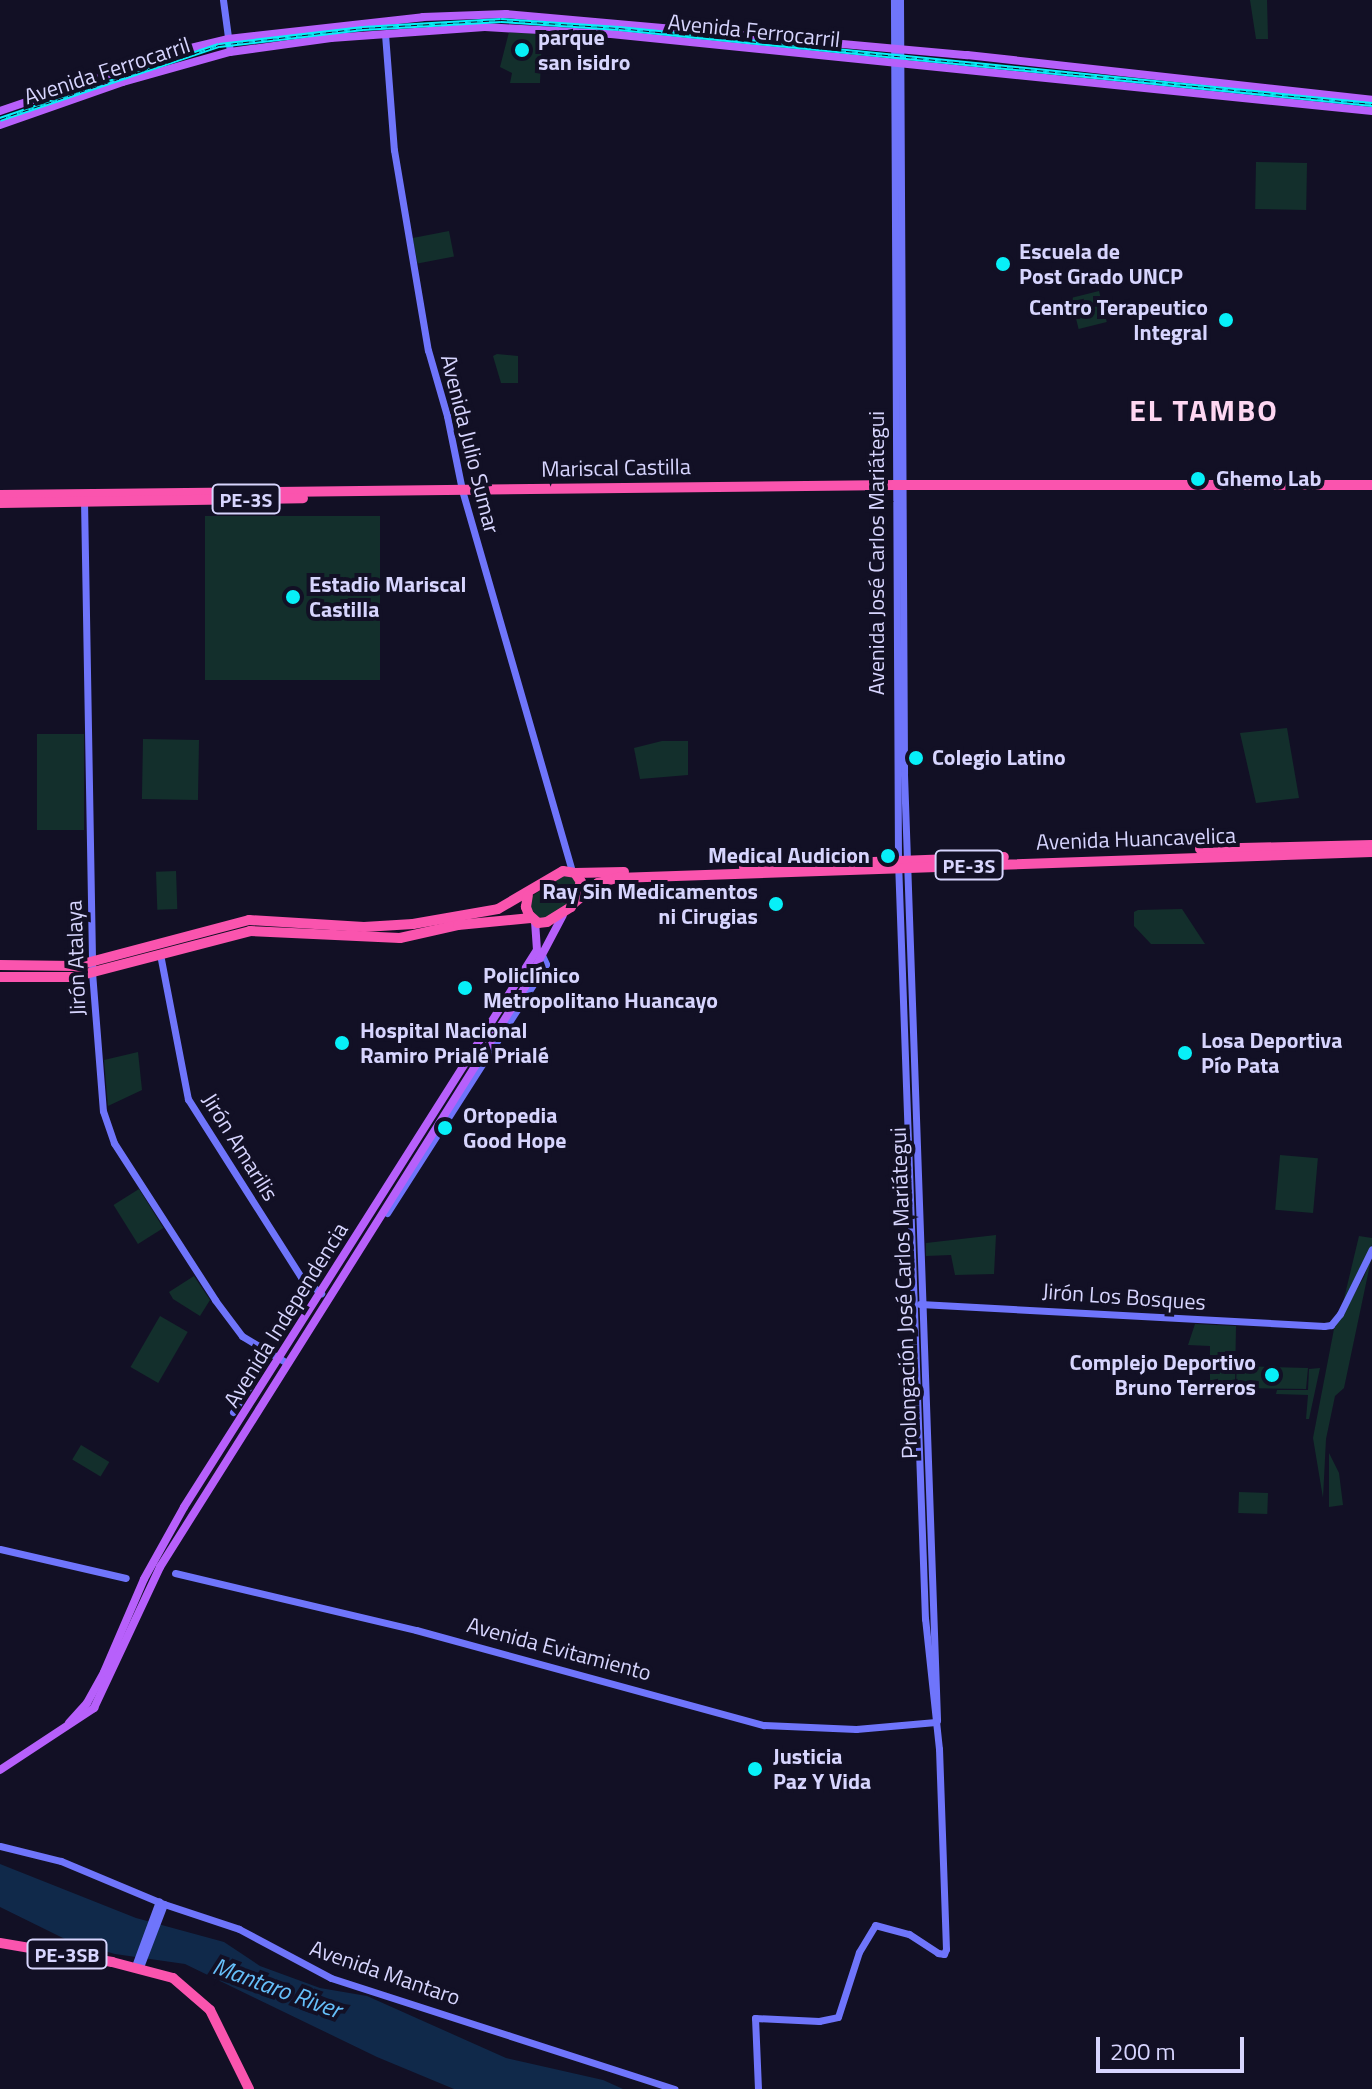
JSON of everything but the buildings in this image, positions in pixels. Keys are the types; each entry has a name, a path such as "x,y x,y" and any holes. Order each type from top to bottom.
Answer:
{"highway":[{"name":"Mariscal Castilla","path":"462,493 1193,484 1204,487 1372,485"},
{"name":"PE-3S","path":"0,503 84,498 462,493"},
{"name":"PE-3S","path":"0,495 84,498"},
{"name":"Avenida Huancavelica","path":"574,903 598,883 617,878 1372,845"},
{"name":"Avenida Huancavelica","path":"574,873 1372,852"},
{"name":"PE-3S","path":"452,921 498,909 528,895 560,873 574,873"},
{"path":"574,873 582,886 574,903"},
{"path":"528,895 526,907 533,919"},
{"name":"PE-3S","path":"0,965 93,967 250,931 290,927 364,927 533,919 547,922 563,915 574,903"},
{"name":"PE-3S","path":"0,977 55,979 249,920 290,927"},
{"name":"PE-3SB","path":"0,1943 139,1963 173,1978 210,2010 249,2089"}],"main road":[{"name":"Avenida Ferrocarril","path":"0,111 170,53 228,39 423,17 506,14 898,49 1372,100"},
{"name":"Avenida Ferrocarril","path":"0,125 135,78 230,52 385,34 485,27 598,33 1372,111"},
{"name":"Avenida Independencia","path":"283,1361 542,955 563,915"},
{"name":"Avenida Independencia","path":"0,1770 94,1708 151,1583 321,1293 537,950 533,919"}],"street":[{"path":"223,0 230,52"},
{"path":"894,0 898,49"},
{"path":"898,64 900,0"},
{"name":"Avenida Julio Sumar","path":"385,34 394,150 428,350 447,416 462,493 574,873"},
{"name":"Avenida José Carlos Mariátegui","path":"898,64 902,864"},
{"name":"Jirón Atalaya","path":"84,498 93,967 103,1111 114,1143 237,1330 283,1361"},
{"path":"560,873 566,854"},
{"name":"Prolongación José Carlos Mariátegui","path":"758,2089 755,2018 819,2021 838,2017 859,1952 875,1925 909,1934 944,1954 946,1876 936,1722 939,1712 918,1304 902,864"},
{"name":"Jirón Amarilis","path":"160,954 188,1099 301,1277 321,1293"},
{"name":"Avenida Independencia","path":"254,1425 546,964 542,955"},
{"name":"Jirón Los Bosques","path":"918,1304 1192,1321 1331,1325 1357,1285 1372,1249"},
{"name":"Avenida Independencia","path":"233,1412 270,1353"},
{"path":"0,1549 126,1578"},
{"name":"Avenida Evitamiento","path":"175,1573 416,1630 764,1725 856,1729 936,1722"},
{"name":"Avenida Mantaro","path":"0,1846 61,1861 162,1903 249,1933 331,1978 675,2089"},
{"path":"139,1963 162,1903"}],"green space":[{"path":"1250,0 1267,0 1268,39 1256,39"},
{"name":"parque san isidro","path":"509,32 542,34 540,83 510,83 512,73 500,67"},
{"path":"1256,162 1307,163 1306,210 1255,209"},
{"path":"449,231 454,257 418,264 413,238"},
{"path":"1099,291 1107,322 1079,329 1071,298"},
{"path":"493,356 518,356 518,383 501,383"},
{"name":"Estadio Mariscal Castilla","path":"205,516 380,516 380,680 205,680"},
{"path":"1287,728 1299,798 1256,803 1240,733"},
{"path":"37,734 84,734 84,830 37,830"},
{"path":"143,739 199,740 198,800 142,799"},
{"path":"662,741 688,741 688,775 640,779 634,748"},
{"path":"176,871 177,909 157,910 156,872"},
{"path":"565,874 578,880 570,903 553,917 537,918 529,908 532,896"},
{"path":"1182,909 1205,944 1151,944 1134,926 1134,912 1138,910"},
{"path":"138,1052 142,1090 108,1106 104,1060"},
{"path":"1280,1155 1318,1158 1313,1213 1275,1210"},
{"path":"139,1189 163,1228 138,1244 114,1205"},
{"path":"996,1235 994,1274 955,1275 951,1255 926,1256 926,1243"},
{"path":"1359,1236 1372,1238 1372,1245 1343,1303"},
{"path":"1372,1255 1344,1388 1335,1396 1326,1439 1323,1498 1313,1438 1334,1329 1364,1277"},
{"path":"194,1276 210,1300 200,1316 173,1299 169,1292"},
{"path":"160,1316 188,1332 158,1383 130,1367"},
{"path":"1195,1324 1236,1326 1235,1383 1210,1382 1210,1346 1188,1345"},
{"name":"Complejo Deportivo Bruno Terreros","path":"1237,1366 1308,1368 1306,1389 1242,1388 1236,1383"},
{"path":"1320,1368 1309,1419 1306,1419 1308,1395 1276,1394 1277,1390 1308,1390 1309,1369"},
{"path":"81,1445 109,1462 101,1477 72,1460"},
{"path":"1329,1453 1339,1473 1343,1505 1329,1507"},
{"path":"1239,1492 1268,1493 1267,1514 1238,1513"}],"water":[{"name":"Mantaro River","path":"0,1864 136,1918 224,1942 260,1966 320,1988 367,1996 506,2058 603,2080 623,2089 454,2089 377,2057 185,1964 115,1954 67,1940 0,1907"}],"railway":[{"path":"0,119 219,45 363,28 501,20 619,28 1372,104"}],"place":[{"name":"parque san isidro","path":"522,50"},
{"name":"Escuela de Post Grado UNCP","path":"1003,264"},
{"name":"Centro Terapeutico Integral","path":"1226,320"},
{"name":"Ghemo Lab","path":"1198,479"},
{"name":"Estadio Mariscal Castilla","path":"293,597"},
{"name":"Colegio Latino","path":"916,758"},
{"name":"Medical Audicion","path":"888,856"},
{"name":"Ray Sin Medicamentos ni Cirugias","path":"776,904"},
{"name":"Policlínico Metropolitano Huancayo","path":"465,988"},
{"name":"Hospital Nacional Ramiro Prialé Prialé","path":"342,1043"},
{"name":"Losa Deportiva Pío Pata","path":"1185,1053"},
{"name":"Ortopedia Good Hope","path":"445,1128"},
{"name":"Complejo Deportivo Bruno Terreros","path":"1272,1375"},
{"name":"Justicia Paz Y Vida","path":"755,1769"}],"district":[{"name":"EL TAMBO","path":"1204,410"}]}
